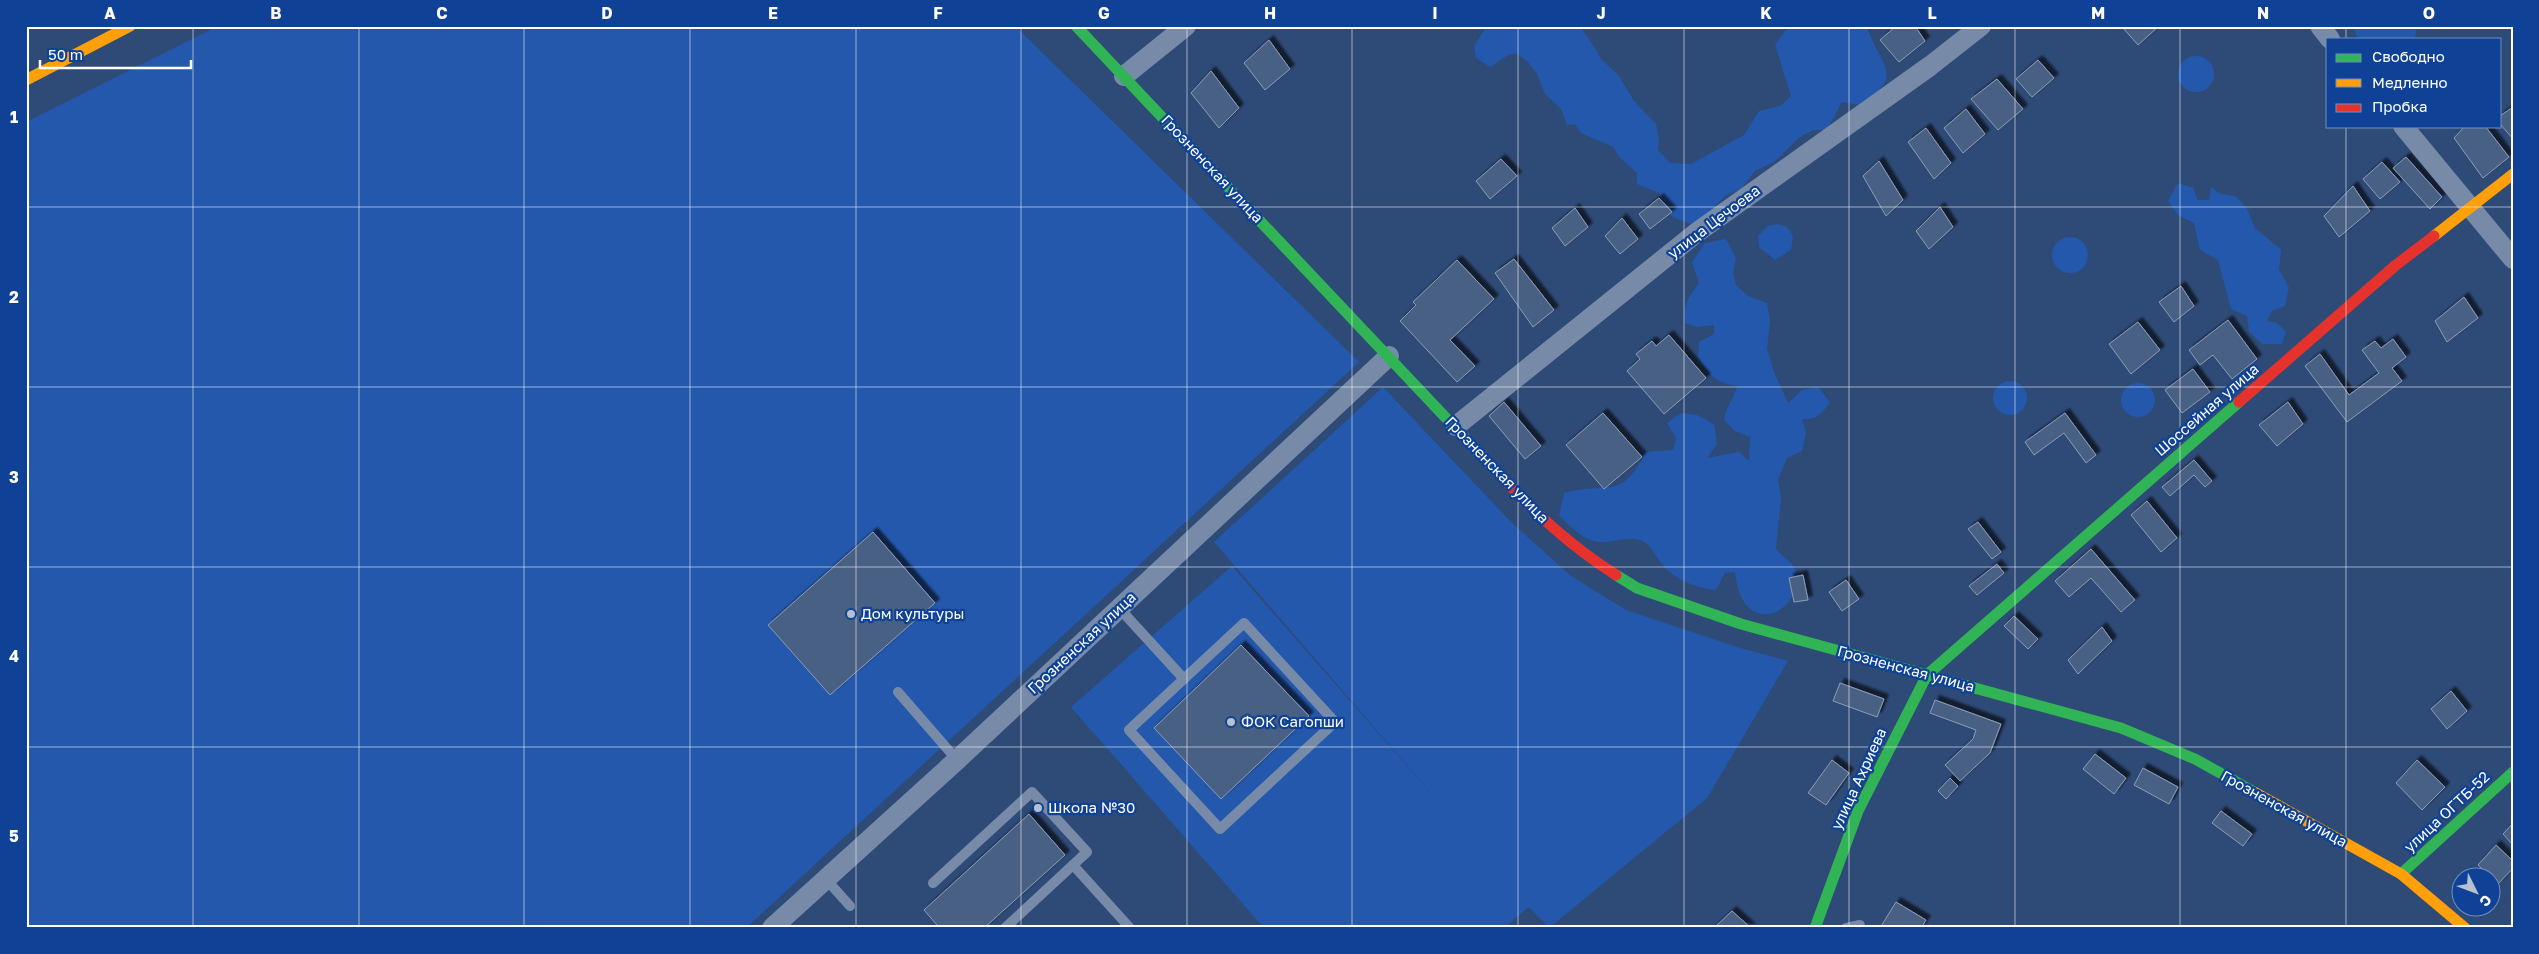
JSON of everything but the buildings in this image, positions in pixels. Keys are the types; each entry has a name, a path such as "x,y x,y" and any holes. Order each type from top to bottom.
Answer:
{"street":[{"path":"26,80 130,26"},
{"name":"Грозненская улица","path":"1076,26 1456,426 1533,511 1581,553 1637,588 1740,624 2121,728 2195,758 2401,874 2466,928"},
{"path":"1124,76 1186,26"},
{"name":"улица Цечоева","path":"1456,426 1696,233 1930,66 1981,26"},
{"path":"2320,26 2329,38"},
{"path":"2405,128 2513,259"},
{"name":"Шоссейная улица","path":"1927,674 2396,265 2513,174"},
{"name":"Грозненская улица","path":"772,928 957,760 1389,356"},
{"name":"улица Ахриева","path":"1815,928 1858,811 1927,674"},
{"name":"улица ОГТБ-52","path":"2401,874 2513,772"}],"lane":[{"path":"1119,608 1184,680"},
{"path":"1244,623 1335,722 1220,829 1129,730 1184,680 1244,623"},
{"path":"898,692 957,760"},
{"path":"933,883 1032,792 1087,852 1005,928"},
{"path":"1073,865 1130,928"},
{"path":"825,878 850,906"},
{"path":"1846,928 1860,925"}],"shaded area":[{"path":"218,26 1015,26 1359,362 746,928 26,928 26,122"},
{"path":"1487,26 1581,28 1600,58 1619,76 1634,101 1656,124 1659,139 1658,150 1670,163 1691,164 1744,135 1759,111 1780,106 1791,96 1775,45 1789,26 1871,26 1868,30 1884,63 1886,79 1873,95 1859,105 1842,102 1827,130 1814,130 1801,136 1774,162 1755,171 1741,189 1726,195 1709,213 1693,224 1670,215 1659,193 1637,184 1637,173 1619,157 1613,147 1581,133 1575,124 1567,125 1561,109 1545,94 1537,74 1528,62 1516,53 1508,55 1490,67 1476,58 1474,46"},
{"path":"2350,26 2417,26 2415,38 2357,38 2355,30"},
{"path":"2196,56 2208,62 2214,74 2208,86 2196,92 2184,86 2178,74 2184,62"},
{"path":"2178,183 2193,188 2198,200 2209,200 2211,187 2219,193 2237,197 2247,209 2255,228 2281,250 2279,270 2289,287 2285,306 2272,311 2267,321 2277,323 2286,332 2282,344 2262,344 2249,331 2247,316 2231,309 2218,260 2200,250 2194,223 2178,215 2168,201"},
{"path":"1777,224 1787,227 1793,236 1791,250 1775,260 1759,247 1758,236 1768,226"},
{"path":"2070,237 2083,242 2088,255 2083,268 2070,273 2057,268 2052,255 2057,242"},
{"path":"1726,239 1736,258 1733,273 1736,285 1748,296 1767,303 1770,321 1767,349 1774,372 1788,403 1802,390 1818,387 1830,402 1819,415 1802,419 1806,432 1802,451 1787,458 1778,480 1781,497 1776,549 1794,567 1796,584 1792,597 1783,607 1772,613 1760,614 1749,608 1740,594 1735,572 1725,573 1716,590 1693,585 1679,579 1667,570 1651,548 1642,541 1626,539 1605,542 1594,541 1578,532 1559,516 1564,493 1612,487 1621,484 1637,468 1646,452 1673,450 1676,438 1667,423 1681,413 1697,415 1714,424 1717,444 1707,458 1739,452 1749,461 1750,437 1735,431 1724,420 1737,386 1713,377 1698,357 1699,342 1714,334 1714,325 1697,327 1685,323 1687,302 1699,283 1692,262 1705,243"},
{"path":"2010,381 2017,382 2022,386 2026,391 2026,405 2022,410 2017,414 2010,415 2003,414 1998,410 1994,405 1993,398 1994,391 1998,386 2003,382"},
{"path":"2138,383 2145,384 2150,388 2154,393 2154,407 2150,412 2145,416 2138,417 2131,416 2126,412 2122,407 2121,400 2122,393 2126,388 2131,384"},
{"path":"1383,387 1511,522 1571,576 1626,610 1737,647 1788,661 1707,798 1549,928 1529,907 1504,928 1264,928 1071,707 1232,566 1457,823 1214,542"}],"traffic: fast":[{"path":"1076,26 1497,472"},
{"path":"1815,928 1858,811 1927,675 2239,402"},
{"path":"1616,575 1637,588 1741,624 2121,728 2195,759 2256,793"},
{"path":"2401,874 2513,772"}],"traffic: slow":[{"path":"26,80 130,26"},
{"path":"2434,236 2513,174"},
{"path":"2256,793 2401,874 2465,928"}],"traffic: jam":[{"path":"2239,402 2396,265 2434,236"},
{"path":"1497,472 1553,527 1583,552 1616,575"}],"place":[{"name":"Дом культуры","path":"851,614"},
{"name":"ФОК Сагопши","path":"1231,722"},
{"name":"Школа №30","path":"1038,808"}]}
